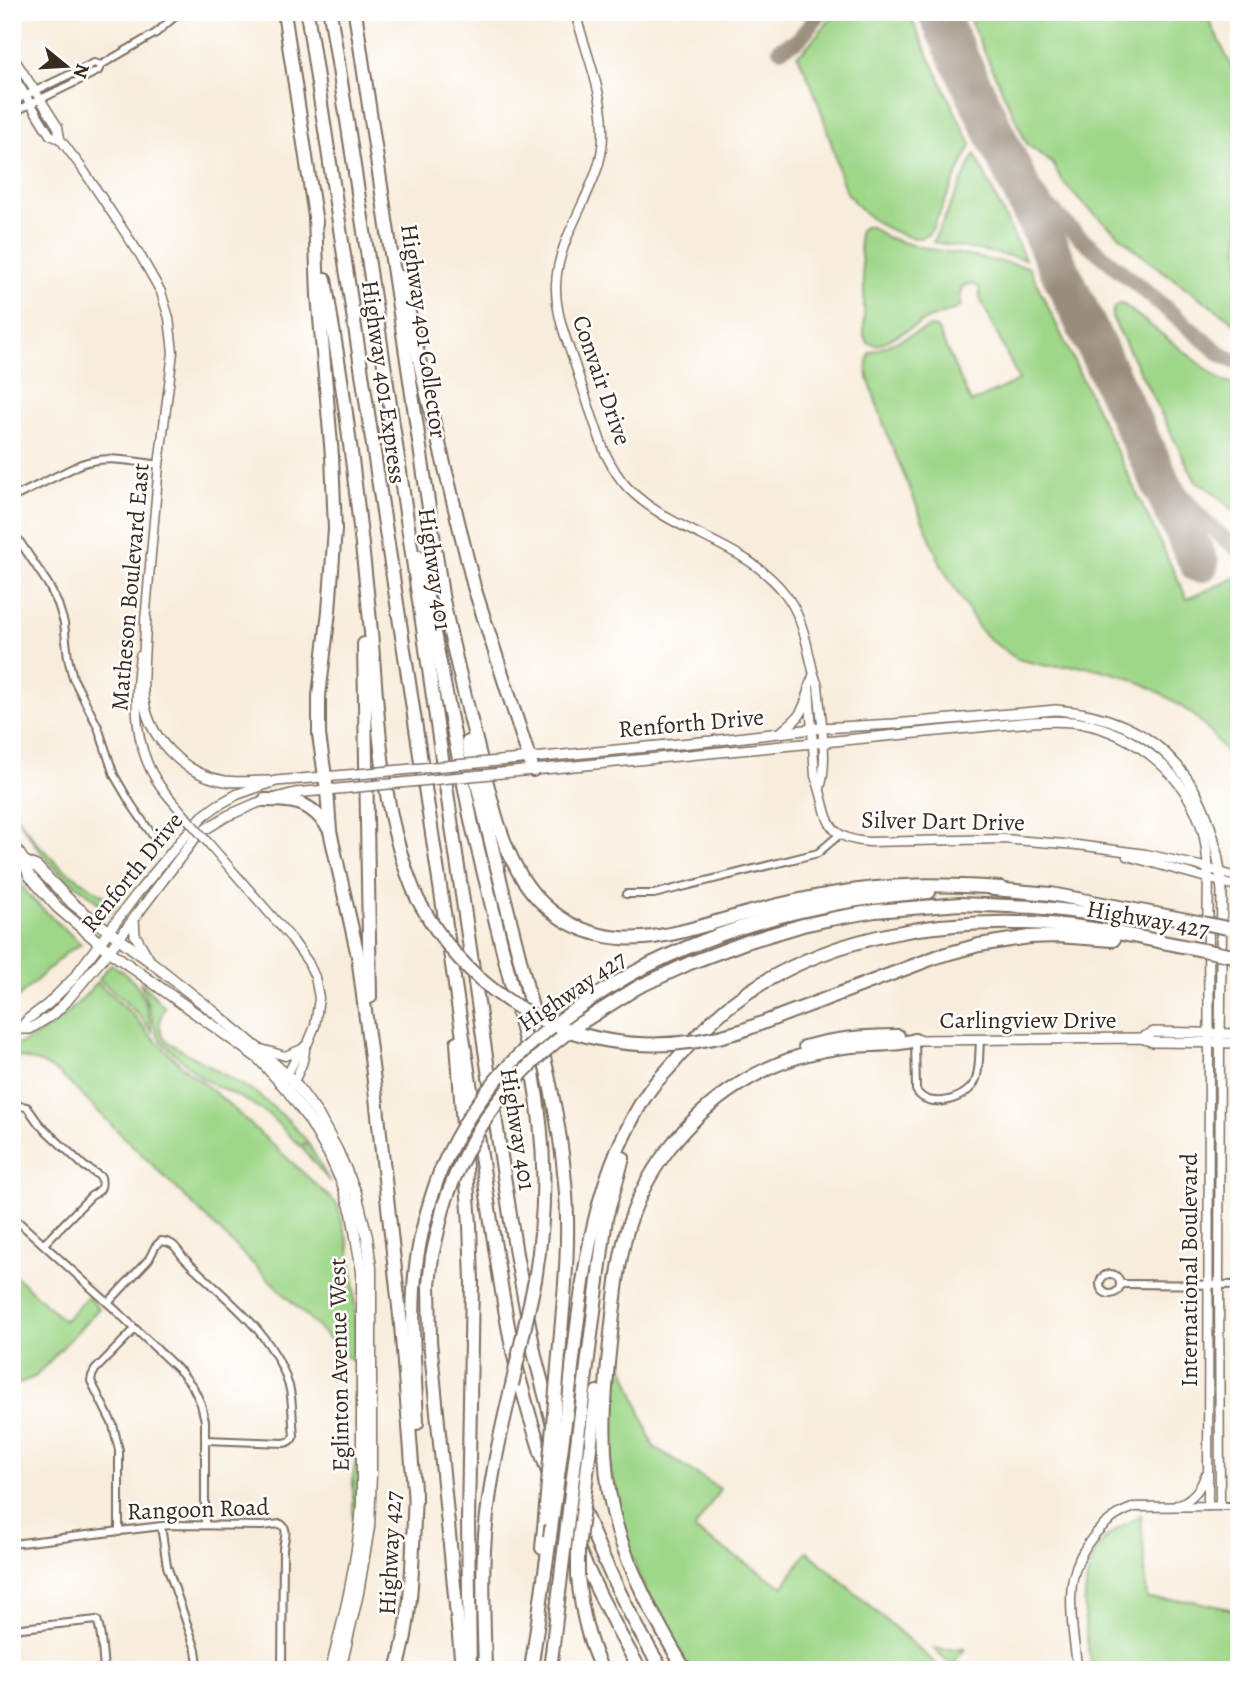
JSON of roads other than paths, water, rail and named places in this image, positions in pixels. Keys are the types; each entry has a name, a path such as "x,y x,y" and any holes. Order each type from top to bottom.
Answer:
{"highway":[{"path":"284,12 349,437 382,761 393,824 406,872 417,898 443,941 465,966 503,998 547,1022 594,1038 643,1045 693,1043 741,1031 939,956 986,943 1057,936 1179,946"},
{"name":"Highway 401 Express","path":"307,12 453,965"},
{"name":"Highway 401 Express","path":"330,12 402,489"},
{"name":"Highway 401 Collector","path":"355,12 442,595 454,656"},
{"path":"382,192 464,548 486,627 531,764"},
{"path":"315,217 318,295 334,503 332,581 318,715 330,831 358,956 376,1097 401,1325 415,1502"},
{"path":"402,489 422,572 472,825 525,1041 543,1141 542,1236 495,1464 486,1524 485,1670"},
{"name":"Highway 401","path":"402,489 507,1194 534,1356 554,1429 588,1524 619,1591 662,1670"},
{"path":"360,535 369,968 376,1097"},
{"path":"454,656 509,855 526,885 538,898 562,919 579,928 614,938 639,939 665,936 834,893 930,884 1001,888"},
{"path":"454,656 476,781 544,1055 559,1130 566,1184 566,1267 538,1622"},
{"path":"265,800 292,800 302,804 316,812 330,831"},
{"name":"Highway 427","path":"397,1670 407,1629 414,1548 417,1442 415,1276 425,1221 440,1172 465,1121 492,1083 532,1042 601,992 657,961 762,921 836,903 948,890 1001,888 1059,895 1233,929"},
{"path":"463,1670 430,1341 429,1285 432,1256 444,1205 458,1166 489,1112 530,1064 579,1024 638,987 690,963 803,925 853,915 960,904 1035,907 1135,919 1199,922"},
{"name":"Highway 427","path":"531,1670 587,1259 600,1199 617,1151 649,1090 705,1027 763,983 829,951 903,932 947,926 1025,923 1093,929 1233,956"},
{"path":"453,965 471,1252 468,1521 470,1670"},
{"name":"Highway 401","path":"453,965 494,1241 518,1371 544,1461 572,1533 600,1597 639,1670"},
{"path":"602,1670 586,1630 581,1608 578,1549 619,1235 640,1182 684,1119 716,1092 746,1072 803,1047 836,1040 902,1036 915,1040"},
{"path":"685,1670 631,1564 613,1512 606,1470 603,1427 605,1383 619,1269 632,1215 646,1183 681,1133 709,1106 737,1086 771,1067 808,1054 852,1046 902,1044 915,1040"},
{"path":"550,1670 600,1256 609,1203 631,1139 670,1068"}],"main road":[{"path":"146,618 143,696 155,731 167,749 193,771 207,776 235,782 276,781"},
{"path":"779,734 797,719 809,693"},
{"name":"Renforth Drive","path":"16,1030 61,992 136,895 203,817 238,794 276,781 348,788 502,773 531,764 816,728 1056,710 1099,716 1134,732 1154,744 1184,773 1195,789 1212,828 1221,878 1214,1039"},
{"name":"Renforth Drive","path":"16,1030 30,1029 54,1014 114,945 198,834 227,816 265,800 326,784 347,775 499,761 531,764 818,743 1057,721 1106,730 1126,738 1148,752 1184,791 1195,810 1207,850 1214,1039"},
{"name":"Eglinton Avenue West","path":"12,843 24,861 29,875 57,907 172,987 183,988 257,1048 318,1115 356,1194 367,1237 371,1268 371,1473 369,1527 361,1582 340,1670"},
{"path":"134,919 135,935 151,962"},
{"name":"Eglinton Avenue West","path":"114,945 151,962 194,1011 288,1083 329,1154 352,1213 362,1272 361,1514 353,1579 331,1670"},
{"name":"Carlingview Drive","path":"915,1040 1141,1038 1154,1032 1239,1043"},
{"name":"Carlingview Drive","path":"1214,1039 1239,1034"}],"street":[{"path":"12,113 98,71 101,65 156,33 180,12"},
{"name":"Convair Drive","path":"575,12 600,96 604,133 599,163 561,255 556,300 594,424 611,465 627,487 642,501 749,561 765,572 785,593 798,617 813,676 818,685 816,728"},
{"name":"Matheson Boulevard East","path":"12,60 17,62 41,99 58,127 60,139 140,255 166,306 173,352 159,465 146,618 136,685 136,716 141,745 160,786 291,938 315,977 319,998 315,1026 305,1048 299,1052 288,1083"},
{"path":"12,102 94,63 101,65"},
{"name":"Matheson Boulevard East","path":"12,74 50,135 60,139"},
{"path":"12,498 93,460 124,460 159,465"},
{"path":"12,530 58,604 65,623 73,678 98,727 114,775 153,836"},
{"name":"Convair Drive","path":"813,676 809,693 824,778 820,788 824,810 839,835"},
{"name":"Silver Dart Drive","path":"625,894 654,894 818,853 839,835 850,840 869,842 1003,839 1077,845 1146,854 1208,868 1239,887"},
{"name":"Silver Dart Drive","path":"1104,849 1209,879 1239,878"},
{"name":"International Boulevard","path":"1208,1506 1208,1285 1214,1039"},
{"name":"International Boulevard","path":"1214,1039 1220,1506"},
{"path":"915,1040 916,1090 919,1096 925,1100 949,1101 964,1094 972,1086 976,1078 980,1040"},
{"path":"257,1048 285,1056 305,1048"},
{"path":"12,1105 27,1107 39,1124 84,1166 101,1177 100,1191 91,1196 44,1244"},
{"path":"12,1216 108,1303 194,1387 203,1411 205,1525"},
{"path":"108,1303 149,1259 155,1247 161,1241 167,1241 176,1246 186,1260 258,1329 269,1343 290,1389 294,1435 292,1440 284,1443 205,1440"},
{"path":"1121,1284 1239,1285"},
{"path":"119,1532 119,1450 113,1425 91,1381 95,1370 134,1330"},
{"path":"1169,1507 1181,1505 1199,1490 1207,1469"},
{"path":"1079,1670 1074,1639 1073,1579 1084,1549 1093,1535 1114,1517 1135,1507 1239,1506"},
{"name":"Rangoon Road","path":"12,1544 161,1526 281,1524 286,1531 283,1550 282,1670"},
{"path":"161,1526 167,1566 196,1650 199,1670"},
{"path":"12,1629 97,1620 100,1624 104,1670"}]}
